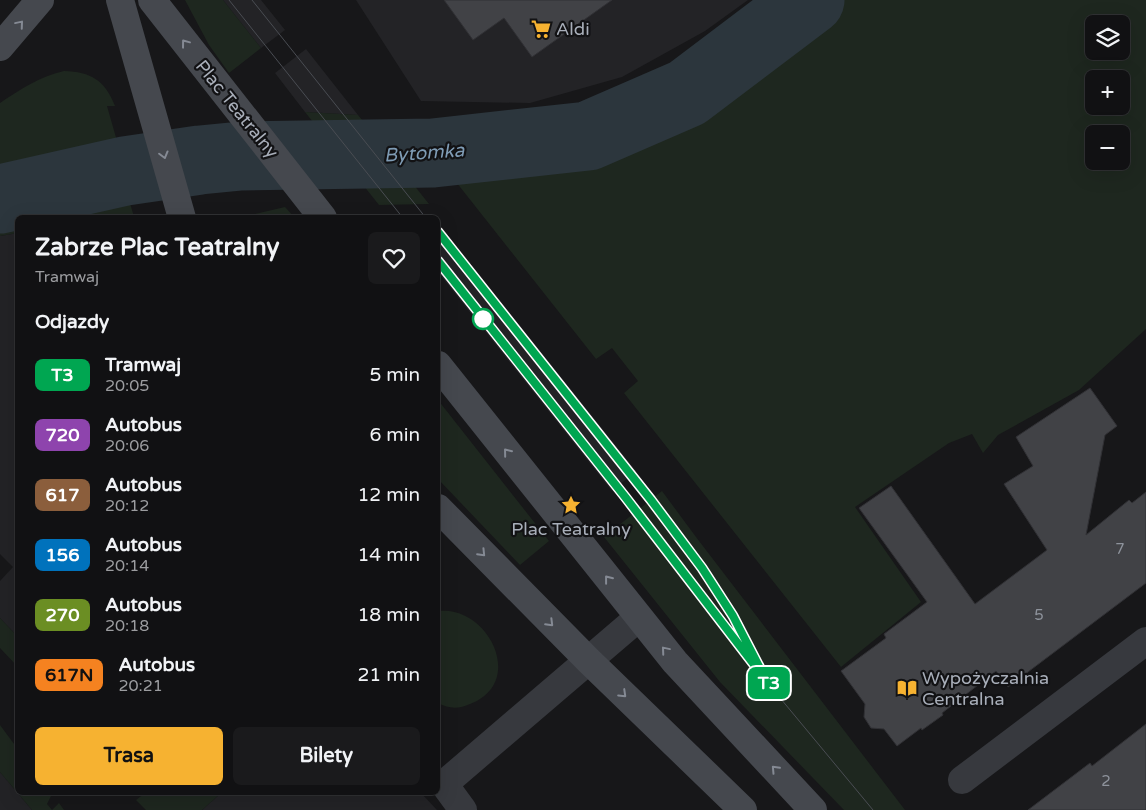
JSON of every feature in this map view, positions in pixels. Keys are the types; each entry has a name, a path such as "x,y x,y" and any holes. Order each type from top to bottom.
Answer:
{"main road":[{"path":"0,47 40,0"},
{"path":"120,0 180,213"},
{"name":"Plac Teatralny","path":"152,0 319,212"},
{"path":"440,368 675,662 813,810"},
{"path":"440,510 588,660 743,810"}],"street":[{"path":"462,810 444,784 638,618"},
{"path":"962,780 1146,641"}],"shaded area":[{"path":"185,0 223,0 261,48 229,73 209,45"},
{"path":"223,0 261,0 285,30 261,48"},
{"path":"356,0 748,0 705,31 622,77 530,103 421,101"},
{"path":"831,0 1146,0 1146,329 1079,390 998,435 983,453 972,434 949,443 855,507 921,602 841,667 624,393 638,381 612,348 596,359 449,173 589,151 702,98"},
{"path":"306,49 358,115 305,112 275,73"},
{"path":"64,71 82,73 96,79 107,90 115,106 107,106 117,141 74,160 0,182 0,103 38,80"},
{"path":"305,112 358,115 429,204 379,205"},
{"path":"126,189 133,215 15,215 15,233 0,236 0,215"},
{"path":"285,207 292,215 251,215"},
{"path":"440,226 636,471 612,491 440,275"},
{"path":"15,233 15,634 0,618 0,581 13,567 0,554 0,236"},
{"path":"440,403 549,541 520,565 440,481"},
{"path":"662,491 905,810 844,810 720,682 604,537"},
{"path":"440,611 456,612 472,620 485,632 494,647 498,663 496,679 487,693 470,704 454,708 440,704"},
{"path":"0,618 15,634 15,664 0,648"},
{"path":"0,725 15,745 15,790 0,772"},
{"path":"0,772 15,790 15,795 19,795 32,810 0,810"},
{"path":"19,795 51,796 47,804 52,810 32,810"},
{"path":"142,795 219,795 202,810 146,810 136,800"},
{"path":"219,795 423,795 437,810 202,810"},
{"path":"59,803 64,810 52,810"}],"building":[{"name":"Aldi","path":"444,0 612,0 532,57 504,18 473,40"},
{"path":"1090,388 1117,426 1105,435 1086,535 1129,500 1132,503 1146,492 1146,583 1008,687 996,671 942,713 943,715 922,730 921,728 897,746 884,729 871,728 864,717 865,704 841,671 886,638 884,634 927,602 859,508 891,486 975,604 1047,550 1004,484 1033,466 1016,437"},
{"path":"1146,724 1146,810 1028,810 1090,763 1092,766"}],"waterway":[{"name":"Bytomka","path":"0,199 125,171 200,160 241,156 433,153 588,136 687,93 810,0"}],"tram line":[{"path":"229,0 401,215"},
{"path":"252,0 424,215"},
{"path":"440,235 651,500 702,568 733,616 753,654"},
{"name":"T3","path":"440,235 651,500 702,568 733,616 763,674 776,693 626,498 440,264"},
{"path":"440,264 776,693 873,810"}],"place":[{"name":"Aldi","path":"541,29"},
{"name":"Plac Teatralny","path":"571,505"},
{"name":"Wypożyczalnia Centralna","path":"907,688"}]}
